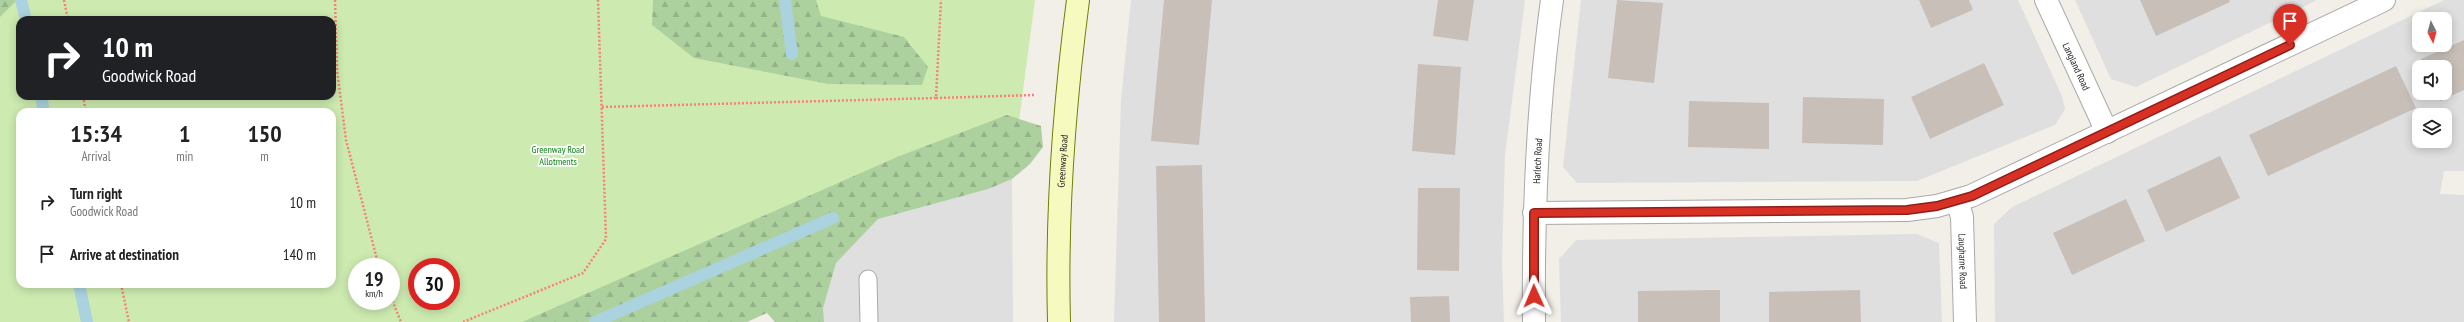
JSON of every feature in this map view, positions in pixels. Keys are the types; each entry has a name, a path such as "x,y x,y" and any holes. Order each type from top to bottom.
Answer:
{"street":[{"name":"Greenway Road","path":"1059,322 1058,224 1067,94 1078,0"},
{"name":"Harlech Road","path":"1534,322 1534,213 1541,81 1552,0"},
{"name":"Langland Road","path":"2046,0 2107,132"},
{"path":"1534,213 1907,210 1937,206 1957,201 2107,132 2384,0"},
{"name":"Laugharne Road","path":"1957,201 1962,217 1965,322"}],"lane":[{"path":"868,279 869,322"}],"path":[{"path":"64,0 67,16"},
{"path":"335,0 336,16"},
{"path":"463,322 583,273 606,239 598,0"},
{"path":"936,98 941,0"},
{"path":"336,23 338,70 346,140 377,258"},
{"path":"602,107 1067,94"},
{"path":"122,288 129,322"},
{"path":"396,310 401,322"}],"shaded area":[{"path":"1131,0 1525,0 1505,155 1502,261 1504,322 1114,322 1121,100"},
{"path":"1581,0 2018,0 2062,96 2065,109 2055,125 1917,181 1577,183 1563,167"},
{"path":"2075,0 2317,0 2136,87 2111,79"},
{"path":"2444,0 2464,0 2464,171 2444,171 2440,194 2464,195 2464,322 1995,322 1994,224 2012,207 2412,15 2412,52 2452,52 2452,12 2419,12"},
{"path":"1012,179 1013,322 803,322 793,285 875,204"},
{"path":"1917,234 1939,243 1942,322 1561,322 1559,259 1576,240"}],"green space":[{"name":"Greenway Road Allotments","path":"0,0 1035,0 1019,121 561,322 0,322"},
{"path":"0,0 17,0 0,17"},
{"path":"653,0 816,0 821,16 904,37 928,67 922,85 828,84 694,58 652,25"},
{"path":"1007,115 1041,126 1043,147 1030,164 1012,179 988,189 878,219 836,263 823,308 824,322 775,322 767,313 747,322 522,322 897,157"}],"building":[{"path":"1164,0 1212,0 1199,145 1151,141"},
{"path":"1438,0 1474,0 1468,41 1433,36"},
{"path":"1617,0 1663,3 1654,83 1608,78"},
{"path":"1919,0 1969,0 1973,10 1931,28"},
{"path":"2140,0 2229,0 2230,2 2156,36"},
{"path":"2464,40 2464,90 2452,96 2452,60 2421,59 2437,52 2452,52 2452,45"},
{"path":"1984,63 2004,105 1930,139 1911,97"},
{"path":"1418,64 1461,67 1455,155 1412,151"},
{"path":"2396,66 2416,108 2412,108 2412,110 2268,176 2249,135"},
{"path":"1803,97 1884,99 1883,145 1802,143"},
{"path":"1689,101 1769,103 1769,149 1688,147"},
{"path":"2220,156 2240,198 2166,232 2147,190"},
{"path":"1202,165 1205,322 1159,322 1156,166"},
{"path":"1418,188 1460,188 1459,271 1417,270"},
{"path":"2126,199 2145,241 2072,275 2053,233"},
{"path":"1720,290 1720,322 1638,322 1638,291"},
{"path":"1860,290 1861,322 1769,322 1769,292"},
{"path":"1449,296 1450,322 1411,322 1410,297"}],"waterway":[{"path":"21,0 25,16"},
{"path":"785,0 792,54"},
{"path":"42,100 43,108"},
{"path":"595,322 833,218"},
{"path":"80,288 87,322"}],"route":[{"path":"1534,296 1534,213 1907,210 1937,206 1972,196 2290,45"}]}
